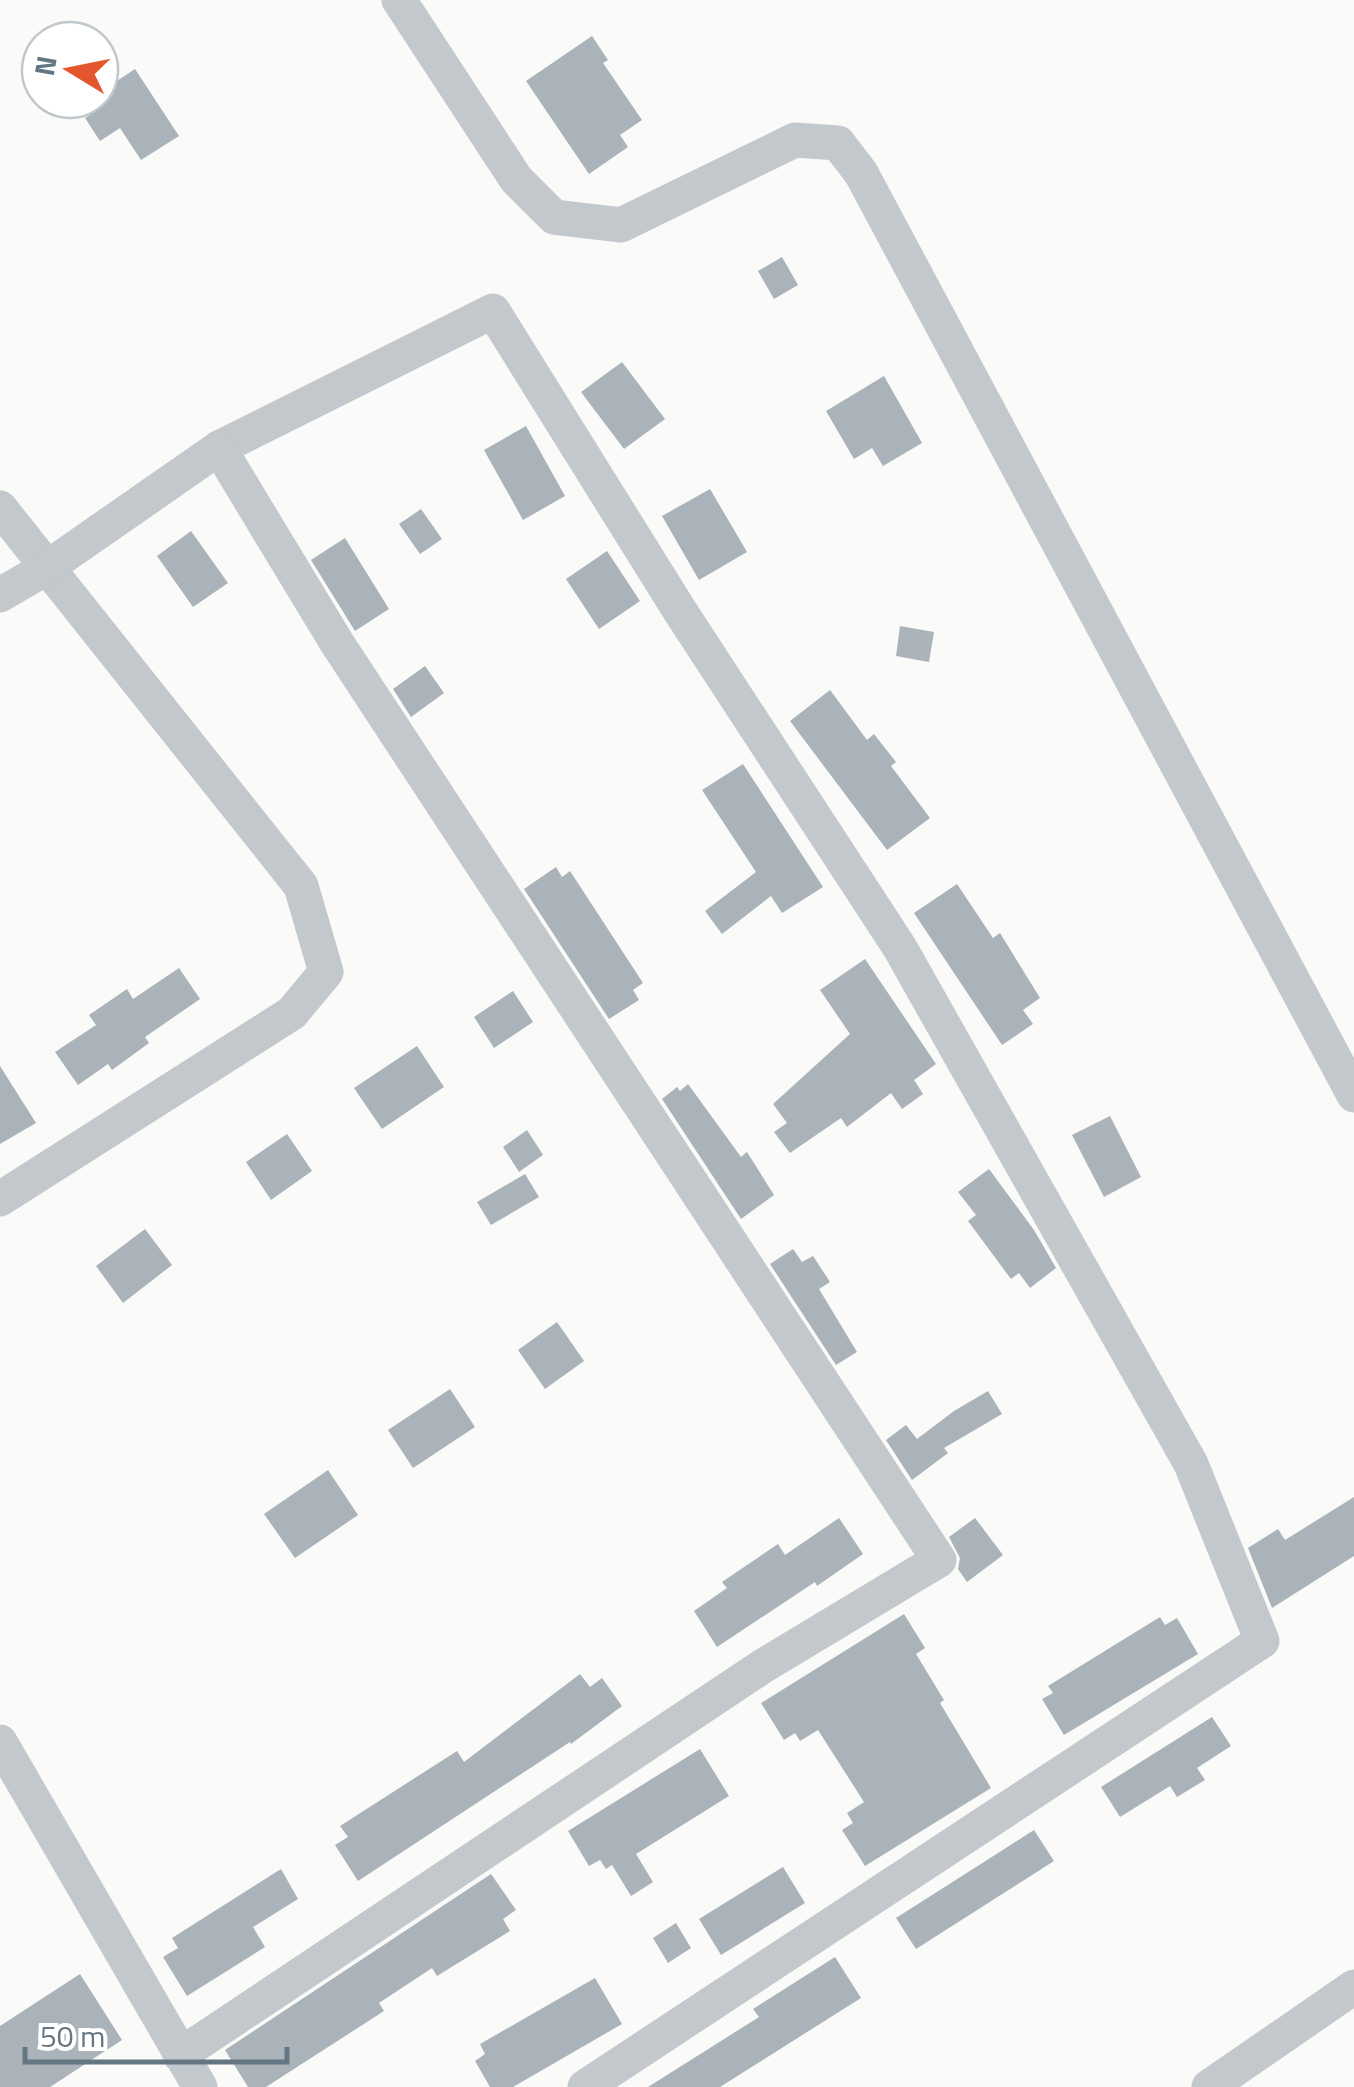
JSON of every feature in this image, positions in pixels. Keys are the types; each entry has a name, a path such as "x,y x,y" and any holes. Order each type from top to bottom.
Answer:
{"street":[{"path":"400,0 516,178 554,217 622,225 795,140 838,144 861,173 1354,1095"},
{"path":"0,594 48,567 219,448 493,310 680,611 900,948 1191,1464 1262,1641 585,2087"},
{"path":"180,2055 763,1666 939,1560 337,643 219,448"},
{"path":"0,508 301,886 326,972 292,1013 0,1199"},
{"path":"0,1742 200,2087"},
{"path":"1209,2087 1354,1987"}],"building":[{"path":"592,36 608,60 603,63 642,120 620,135 628,147 589,174 526,81"},
{"path":"135,69 179,136 141,160 120,128 100,141 86,120 120,120 120,79"},
{"path":"782,257 798,285 774,299 758,271"},
{"path":"622,362 665,419 624,449 581,392"},
{"path":"884,376 922,443 883,466 872,448 854,459 826,411"},
{"path":"526,426 565,496 523,520 484,450"},
{"path":"710,489 747,552 699,580 662,516"},
{"path":"421,509 442,539 420,554 399,524"},
{"path":"191,531 228,583 193,607 157,556"},
{"path":"345,538 389,609 355,631 311,560"},
{"path":"607,551 640,601 599,629 566,579"},
{"path":"900,626 934,632 929,662 896,656"},
{"path":"425,666 444,693 411,717 393,689"},
{"path":"830,690 867,740 874,734 896,762 891,766 930,818 887,850 790,721"},
{"path":"743,764 823,887 782,913 771,896 722,934 705,911 756,872 702,790"},
{"path":"556,867 562,877 570,871 643,983 633,990 639,1000 609,1019 524,889"},
{"path":"957,884 993,938 1000,933 1040,998 1023,1010 1033,1024 1002,1045 914,913"},
{"path":"865,959 936,1064 914,1080 923,1094 902,1109 891,1093 847,1127 841,1118 790,1153 774,1132 787,1123 773,1104 850,1034 820,990"},
{"path":"179,968 200,999 145,1037 149,1043 112,1070 108,1064 78,1085 55,1052 96,1025 89,1015 127,989 133,999"},
{"path":"513,991 533,1022 494,1048 474,1017"},
{"path":"417,1046 444,1087 382,1129 354,1088"},
{"path":"0,1066 36,1123 0,1144"},
{"path":"688,1084 741,1157 747,1152 774,1195 741,1219 662,1099"},
{"path":"1110,1116 1141,1177 1104,1197 1072,1135"},
{"path":"527,1130 543,1155 519,1172 503,1147"},
{"path":"287,1134 312,1171 271,1200 246,1162"},
{"path":"989,1169 1034,1230 1056,1268 1030,1288 1019,1273 1011,1279 968,1221 976,1215 958,1192"},
{"path":"525,1174 539,1197 491,1225 477,1202"},
{"path":"145,1229 172,1265 123,1303 96,1266"},
{"path":"793,1249 802,1262 813,1256 830,1282 819,1289 857,1352 836,1365 770,1264"},
{"path":"557,1322 584,1361 545,1389 518,1350"},
{"path":"450,1389 475,1427 413,1468 388,1430"},
{"path":"988,1391 1002,1414 944,1448 948,1453 912,1480 886,1440 906,1425 917,1439"},
{"path":"328,1470 358,1515 295,1558 264,1514"},
{"path":"1354,1497 1354,1556 1272,1608 1248,1548 1278,1529 1285,1540"},
{"path":"839,1518 863,1554 717,1647 694,1611 727,1588 722,1582 778,1544 785,1555"},
{"path":"975,1518 1003,1555 967,1582 958,1569 960,1558 949,1537"},
{"path":"904,1614 925,1648 916,1654 944,1700 940,1703 991,1788 865,1866 842,1830 853,1823 847,1813 864,1802 818,1730 800,1741 795,1733 784,1740 761,1703"},
{"path":"1160,1617 1165,1625 1177,1618 1198,1654 1064,1735 1042,1699 1053,1693 1048,1686"},
{"path":"580,1674 590,1687 602,1678 622,1706 571,1744 358,1881 335,1845 348,1837 340,1826 457,1751 464,1762"},
{"path":"1212,1717 1231,1746 1197,1768 1205,1780 1177,1797 1170,1786 1120,1817 1101,1787"},
{"path":"700,1749 729,1796 636,1854 653,1882 631,1896 612,1865 606,1869 600,1860 589,1866 568,1831"},
{"path":"1034,1830 1054,1861 916,1949 896,1918"},
{"path":"783,1867 805,1903 721,1955 699,1919"},
{"path":"281,1869 298,1899 253,1927 265,1947 187,1996 163,1957 178,1948 172,1938"},
{"path":"491,1874 516,1910 503,1919 510,1931 437,1976 432,1968 379,2003 384,2011 266,2087 248,2087 225,2050"},
{"path":"676,1923 691,1948 668,1963 653,1938"},
{"path":"835,1957 861,1998 720,2087 648,2087 759,2017 753,2009"},
{"path":"80,1974 122,2040 50,2087 0,2087 0,2026"},
{"path":"595,1978 622,2024 513,2087 490,2087 475,2061 485,2054 480,2044"}]}
